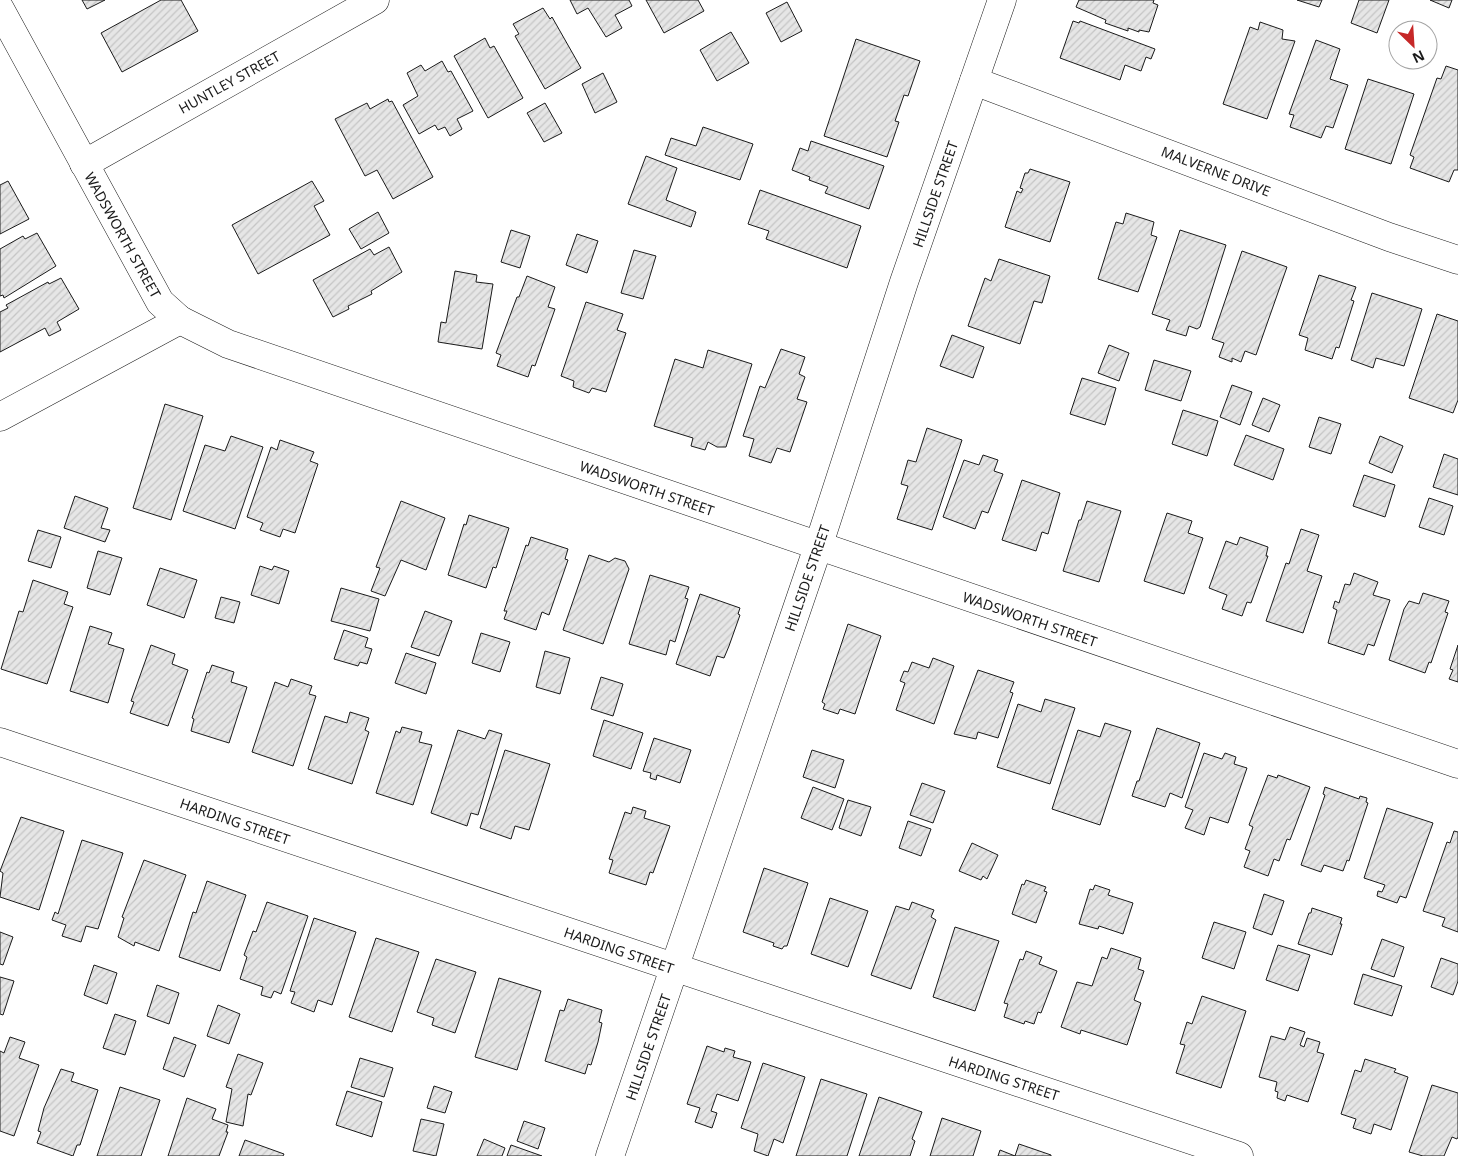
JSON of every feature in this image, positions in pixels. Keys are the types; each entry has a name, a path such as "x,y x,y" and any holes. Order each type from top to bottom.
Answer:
{"street":[{"name":"HUNTLEY STREET","path":"84,164 375,0"},
{"name":"HILLSIDE STREET","path":"610,1156 818,547 904,282 1002,0"},
{"name":"WADSWORTH STREET","path":"0,9 160,302 180,320 228,344 1458,764"},
{"name":"MALVERNE DRIVE","path":"974,81 1380,233 1458,260"},
{"path":"0,417 180,320"},
{"name":"HARDING STREET","path":"0,742 1239,1156"}],"building":[{"path":"82,0 105,0 87,9"},
{"path":"161,0 181,0 198,31 122,72 101,33"},
{"path":"570,0 629,0 632,6 615,15 622,28 606,37 588,8 577,14"},
{"path":"646,0 698,0 704,11 664,33"},
{"path":"1079,0 1154,0 1153,3 1158,5 1149,32 1139,30 1139,32 1128,28 1128,31 1105,23 1106,20 1076,7"},
{"path":"1297,0 1322,0 1319,7"},
{"path":"1359,0 1389,0 1377,33 1351,23"},
{"path":"1430,0 1452,0 1449,8"},
{"path":"787,2 802,31 781,42 766,13"},
{"path":"543,8 550,19 552,17 581,68 545,89 515,36 519,34 513,24"},
{"path":"1073,21 1079,23 1080,21 1155,49 1151,59 1146,57 1141,71 1125,65 1120,80 1060,58"},
{"path":"1260,22 1283,30 1282,39 1295,41 1267,119 1223,104 1250,27 1258,30"},
{"path":"731,32 749,63 717,81 700,50"},
{"path":"485,38 490,48 494,46 523,98 488,118 454,56"},
{"path":"856,39 920,61 908,96 904,95 895,121 899,122 887,157 824,136"},
{"path":"1316,40 1340,49 1330,79 1348,85 1333,128 1326,126 1321,138 1290,127 1294,115 1289,114"},
{"path":"442,61 448,72 451,71 473,111 457,119 462,129 450,136 445,127 438,130 435,125 419,134 403,105 418,96 407,73 421,65 425,71"},
{"path":"1446,66 1458,70 1458,170 1454,170 1449,182 1410,168 1414,157 1410,155 1437,78 1441,79"},
{"path":"603,73 617,102 595,113 582,84"},
{"path":"1368,79 1414,94 1391,164 1345,149"},
{"path":"388,99 389,102 392,101 433,177 393,199 377,170 365,176 335,119 367,103 370,109"},
{"path":"545,103 562,133 544,142 527,113"},
{"path":"703,127 753,144 740,180 665,155 671,138 696,146"},
{"path":"811,141 884,166 869,209 825,193 828,187 809,180 810,177 792,170 800,148 808,151"},
{"path":"646,156 677,168 666,200 696,212 691,227 628,204"},
{"path":"1030,169 1070,182 1050,242 1005,227 1017,191 1021,193 1023,189 1020,188 1025,173 1028,173"},
{"path":"8,181 29,219 0,234 0,185"},
{"path":"312,181 324,201 314,206 330,235 258,274 232,225"},
{"path":"760,190 861,226 847,268 766,239 769,231 748,224"},
{"path":"378,212 389,233 361,249 349,229"},
{"path":"1126,213 1154,222 1151,235 1157,237 1138,292 1098,279 1116,222 1123,224"},
{"path":"511,230 530,236 520,268 501,262"},
{"path":"1180,230 1226,245 1200,327 1197,329 1189,326 1186,336 1166,330 1170,320 1152,314"},
{"path":"37,233 56,266 4,298 3,295 0,296 0,249 23,236 25,239"},
{"path":"577,234 598,241 587,273 566,265"},
{"path":"389,247 402,272 371,291 372,294 348,306 349,309 333,317 313,280 370,249 374,255"},
{"path":"634,250 656,256 643,299 621,293"},
{"path":"1242,251 1287,267 1256,355 1245,351 1241,362 1232,358 1232,362 1219,357 1224,343 1212,339"},
{"path":"999,259 1050,276 1042,303 1034,301 1020,344 968,326 985,278 991,281"},
{"path":"455,271 477,275 476,282 493,284 482,349 438,342 441,322 446,323"},
{"path":"1319,275 1356,287 1351,300 1354,301 1339,348 1336,347 1332,359 1305,350 1308,338 1299,335"},
{"path":"527,276 555,287 548,307 555,309 535,366 532,365 528,377 497,366 501,355 496,353"},
{"path":"61,278 79,309 57,322 61,330 49,336 45,328 0,352 0,312 8,308 6,305 48,282 49,284"},
{"path":"1372,293 1422,309 1404,366 1376,358 1373,368 1351,360"},
{"path":"586,302 623,314 617,330 626,333 606,392 592,388 589,393 573,387 574,381 561,376"},
{"path":"1437,314 1458,321 1458,400 1453,413 1409,398"},
{"path":"952,335 984,347 973,378 940,366"},
{"path":"1109,345 1129,353 1119,381 1098,373"},
{"path":"781,349 805,357 799,374 805,377 797,399 807,402 790,452 777,448 771,463 749,456 754,439 743,436 760,386 765,388"},
{"path":"708,350 752,364 726,447 717,447 708,442 705,450 691,446 693,438 654,426 675,359 703,368"},
{"path":"1154,360 1191,371 1181,401 1145,390"},
{"path":"1082,378 1116,388 1105,425 1070,414"},
{"path":"1232,385 1252,392 1240,425 1220,417"},
{"path":"1263,398 1280,405 1269,432 1252,425"},
{"path":"165,404 203,416 171,520 133,508"},
{"path":"1183,410 1218,421 1207,456 1172,444"},
{"path":"1319,417 1341,424 1331,454 1309,447"},
{"path":"927,428 962,440 932,530 897,519 908,486 901,484 908,460 916,462"},
{"path":"1246,435 1284,449 1273,480 1234,465"},
{"path":"231,436 263,447 235,529 183,511 205,445 225,451"},
{"path":"1380,436 1403,446 1392,473 1369,463"},
{"path":"280,440 314,452 310,461 318,464 295,533 283,529 280,537 260,530 263,523 247,517 271,447 277,450"},
{"path":"1444,454 1458,459 1458,495 1433,487"},
{"path":"983,455 998,460 994,471 1003,474 988,513 982,511 975,529 943,517 964,460 979,465"},
{"path":"1364,475 1395,485 1385,517 1353,506"},
{"path":"1022,480 1060,493 1048,534 1042,532 1036,551 1002,540"},
{"path":"75,496 108,508 101,528 110,530 105,542 64,528"},
{"path":"1429,498 1453,506 1444,535 1419,527"},
{"path":"401,501 445,518 426,570 401,560 385,596 371,591 380,568 376,567"},
{"path":"1087,501 1121,511 1099,582 1063,571"},
{"path":"1167,513 1192,521 1188,533 1203,538 1184,594 1144,581"},
{"path":"469,515 509,528 496,568 493,567 486,588 448,575 464,524 466,525"},
{"path":"1301,529 1319,535 1307,571 1322,576 1303,633 1266,621 1286,563 1289,564"},
{"path":"38,530 61,537 51,568 28,561"},
{"path":"531,537 568,549 565,559 568,560 549,615 542,612 536,630 504,619 507,611 504,611 526,545 528,546"},
{"path":"1240,537 1268,547 1266,556 1268,556 1251,603 1247,602 1242,616 1222,609 1227,595 1209,588 1226,541 1237,545"},
{"path":"98,551 122,558 110,595 87,588"},
{"path":"589,555 609,562 615,558 625,561 629,569 603,644 563,630"},
{"path":"260,566 272,570 274,566 289,571 279,604 251,595"},
{"path":"160,568 197,580 184,618 147,605"},
{"path":"1354,573 1378,582 1373,595 1390,600 1374,646 1368,644 1364,655 1328,643 1337,610 1333,608 1335,601 1339,603 1345,584 1350,585"},
{"path":"650,575 689,587 685,598 688,599 675,642 670,640 666,655 629,644"},
{"path":"33,580 68,592 64,604 73,607 47,684 1,669 19,611 23,612"},
{"path":"341,588 379,599 370,631 331,621"},
{"path":"1423,593 1449,601 1445,612 1448,613 1431,663 1429,662 1425,673 1389,660 1404,609 1409,601 1419,604"},
{"path":"700,594 740,608 738,614 740,615 724,658 717,656 710,676 676,664"},
{"path":"221,597 240,602 234,623 215,618"},
{"path":"425,611 452,621 439,656 411,647"},
{"path":"848,624 881,636 855,714 840,709 838,714 823,709 825,704 822,702"},
{"path":"90,626 112,633 108,644 124,649 108,703 70,691"},
{"path":"344,630 368,638 365,647 372,649 367,664 360,662 358,666 334,659"},
{"path":"481,633 510,642 500,672 472,663"},
{"path":"151,645 175,654 172,664 188,670 168,726 130,713 134,702 131,701"},
{"path":"1458,645 1458,682 1449,679 1453,670 1450,669"},
{"path":"545,651 570,658 560,694 536,687"},
{"path":"406,653 436,663 426,694 395,683"},
{"path":"933,658 954,666 934,724 896,710 905,683 900,681 904,671 908,672 912,662 929,668"},
{"path":"212,665 234,672 231,682 247,687 229,743 191,731 194,719 192,718 207,672 209,673"},
{"path":"978,670 1014,682 1010,692 1013,693 998,738 978,732 976,739 954,734"},
{"path":"601,677 623,684 613,716 591,709"},
{"path":"291,679 312,686 309,694 316,696 293,766 252,752 275,682 288,687"},
{"path":"1045,699 1075,708 1050,784 997,767 1018,704 1041,712"},
{"path":"350,712 369,718 365,730 369,732 352,784 308,769 325,716 347,723"},
{"path":"604,720 643,733 631,769 593,756"},
{"path":"1105,723 1131,731 1100,825 1052,809 1078,730 1100,737"},
{"path":"402,727 422,732 419,742 432,745 413,805 376,793 396,731 400,733"},
{"path":"1157,728 1200,743 1182,798 1170,793 1165,807 1132,796"},
{"path":"458,730 485,739 489,730 502,734 478,815 471,813 467,826 431,813"},
{"path":"654,738 691,750 680,783 657,775 656,780 650,778 651,773 643,771"},
{"path":"505,750 550,764 529,830 515,826 511,839 480,828"},
{"path":"812,750 844,760 835,788 803,777"},
{"path":"1204,753 1222,759 1225,753 1236,757 1234,764 1247,768 1228,823 1210,817 1204,835 1185,828 1193,810 1185,807"},
{"path":"1268,775 1277,778 1278,775 1310,787 1290,840 1287,839 1279,861 1274,859 1268,876 1244,867 1250,851 1245,849 1253,827 1249,825"},
{"path":"922,783 945,791 933,823 910,815"},
{"path":"813,787 844,799 832,830 801,818"},
{"path":"1325,787 1359,799 1360,796 1367,798 1366,802 1368,803 1349,861 1347,860 1343,871 1324,865 1321,872 1301,865 1325,795 1323,794"},
{"path":"848,800 871,807 861,836 839,828"},
{"path":"633,807 646,811 644,818 670,826 653,873 650,872 646,885 609,873 613,860 609,859 625,812 631,814"},
{"path":"1387,808 1433,823 1406,898 1400,896 1397,903 1377,896 1378,891 1382,892 1385,885 1364,878"},
{"path":"21,817 64,831 39,910 0,897 3,873 0,871"},
{"path":"908,821 931,829 921,856 899,848"},
{"path":"1454,831 1458,832 1458,932 1442,926 1445,918 1423,911 1447,842 1450,843"},
{"path":"82,840 123,853 98,929 86,926 81,942 62,936 66,925 52,920 55,912 58,914"},
{"path":"972,843 998,855 987,879 983,876 981,880 959,871"},
{"path":"144,860 186,875 159,951 135,942 134,946 118,937 124,918 122,917"},
{"path":"764,868 808,883 787,946 784,946 782,949 773,946 774,943 743,932"},
{"path":"1026,880 1046,887 1044,891 1047,892 1036,923 1012,914 1022,884 1024,885"},
{"path":"207,881 246,895 220,971 179,957 193,912 196,913"},
{"path":"1095,885 1110,890 1108,895 1133,903 1123,934 1099,926 1098,929 1079,924 1090,889 1093,890"},
{"path":"1264,894 1284,901 1272,935 1253,928"},
{"path":"830,898 868,911 848,967 811,954"},
{"path":"267,902 308,916 281,994 274,991 271,998 261,995 263,987 240,979 247,957 244,955 253,931 256,932"},
{"path":"912,902 934,910 931,917 936,920 911,989 871,975 896,906 909,910"},
{"path":"1312,908 1342,918 1340,924 1342,924 1332,955 1298,944"},
{"path":"314,918 356,932 332,1005 318,1000 314,1012 291,1003 295,992 290,991"},
{"path":"1214,922 1246,932 1234,969 1202,958"},
{"path":"955,927 999,941 975,1011 933,997"},
{"path":"0,932 13,937 3,965 0,964"},
{"path":"376,938 419,952 392,1032 349,1017"},
{"path":"1382,939 1404,947 1394,977 1371,969"},
{"path":"1278,945 1310,955 1298,991 1266,980"},
{"path":"1111,948 1141,958 1138,969 1144,971 1134,1000 1141,1003 1127,1045 1081,1030 1080,1034 1061,1027 1077,982 1092,986 1102,957 1107,959"},
{"path":"1026,951 1042,957 1039,964 1057,971 1041,1013 1038,1012 1034,1024 1025,1021 1024,1024 1004,1017 1008,1004 1004,1003 1020,959 1023,960"},
{"path":"1441,958 1458,964 1458,981 1453,995 1431,987"},
{"path":"436,959 476,972 455,1033 432,1025 434,1018 417,1012"},
{"path":"94,965 117,973 107,1004 84,995"},
{"path":"1363,974 1402,986 1392,1016 1354,1004"},
{"path":"0,977 14,981 3,1015 0,1014"},
{"path":"499,978 541,991 517,1070 475,1057"},
{"path":"157,985 179,993 169,1024 147,1016"},
{"path":"1202,996 1246,1011 1221,1088 1176,1073 1185,1045 1180,1044 1187,1022 1192,1024"},
{"path":"568,999 602,1010 599,1022 602,1023 598,1042 591,1065 588,1064 585,1074 545,1061 560,1010 564,1011"},
{"path":"218,1005 240,1014 229,1044 207,1036"},
{"path":"115,1014 136,1021 125,1055 103,1048"},
{"path":"1290,1027 1305,1032 1300,1045 1304,1047 1307,1038 1320,1042 1317,1052 1324,1054 1308,1102 1287,1095 1285,1101 1277,1098 1278,1092 1275,1091 1277,1082 1259,1077 1271,1036 1285,1040"},
{"path":"10,1037 25,1042 19,1058 39,1065 14,1136 0,1131 0,1051 4,1053"},
{"path":"174,1037 196,1045 184,1077 163,1069"},
{"path":"707,1046 724,1052 725,1048 735,1051 733,1057 751,1062 738,1101 717,1094 711,1111 717,1113 712,1128 695,1122 700,1108 687,1104"},
{"path":"238,1054 263,1063 251,1095 248,1094 243,1126 226,1122 232,1089 226,1087"},
{"path":"360,1058 393,1068 384,1097 351,1087"},
{"path":"1365,1059 1396,1069 1394,1072 1408,1077 1391,1130 1374,1124 1371,1134 1353,1128 1356,1119 1341,1114 1355,1070 1361,1072"},
{"path":"763,1063 805,1077 783,1143 774,1139 768,1156 754,1151 758,1134 741,1128"},
{"path":"61,1069 74,1073 71,1081 98,1090 80,1145 77,1145 73,1156 37,1143 41,1132 38,1131 44,1108"},
{"path":"821,1079 867,1094 847,1156 796,1156"},
{"path":"1432,1085 1458,1093 1458,1137 1457,1139 1452,1137 1444,1156 1423,1156 1409,1152"},
{"path":"434,1086 452,1092 445,1113 427,1108"},
{"path":"120,1087 160,1100 141,1156 97,1156"},
{"path":"347,1091 382,1102 372,1137 336,1125"},
{"path":"879,1097 922,1112 912,1139 915,1141 910,1156 859,1156"},
{"path":"187,1098 216,1109 212,1119 228,1125 226,1132 228,1132 219,1156 168,1156"},
{"path":"942,1118 981,1131 973,1156 930,1156"},
{"path":"421,1119 444,1124 436,1156 413,1151"},
{"path":"524,1121 545,1128 538,1149 517,1141"},
{"path":"484,1139 505,1148 502,1156 477,1156"},
{"path":"245,1140 284,1154 283,1156 239,1156"},
{"path":"1019,1144 1051,1155 1051,1156 1015,1156"},
{"path":"511,1145 542,1156 507,1156"},
{"path":"1000,1150 1015,1156 998,1156"}]}
